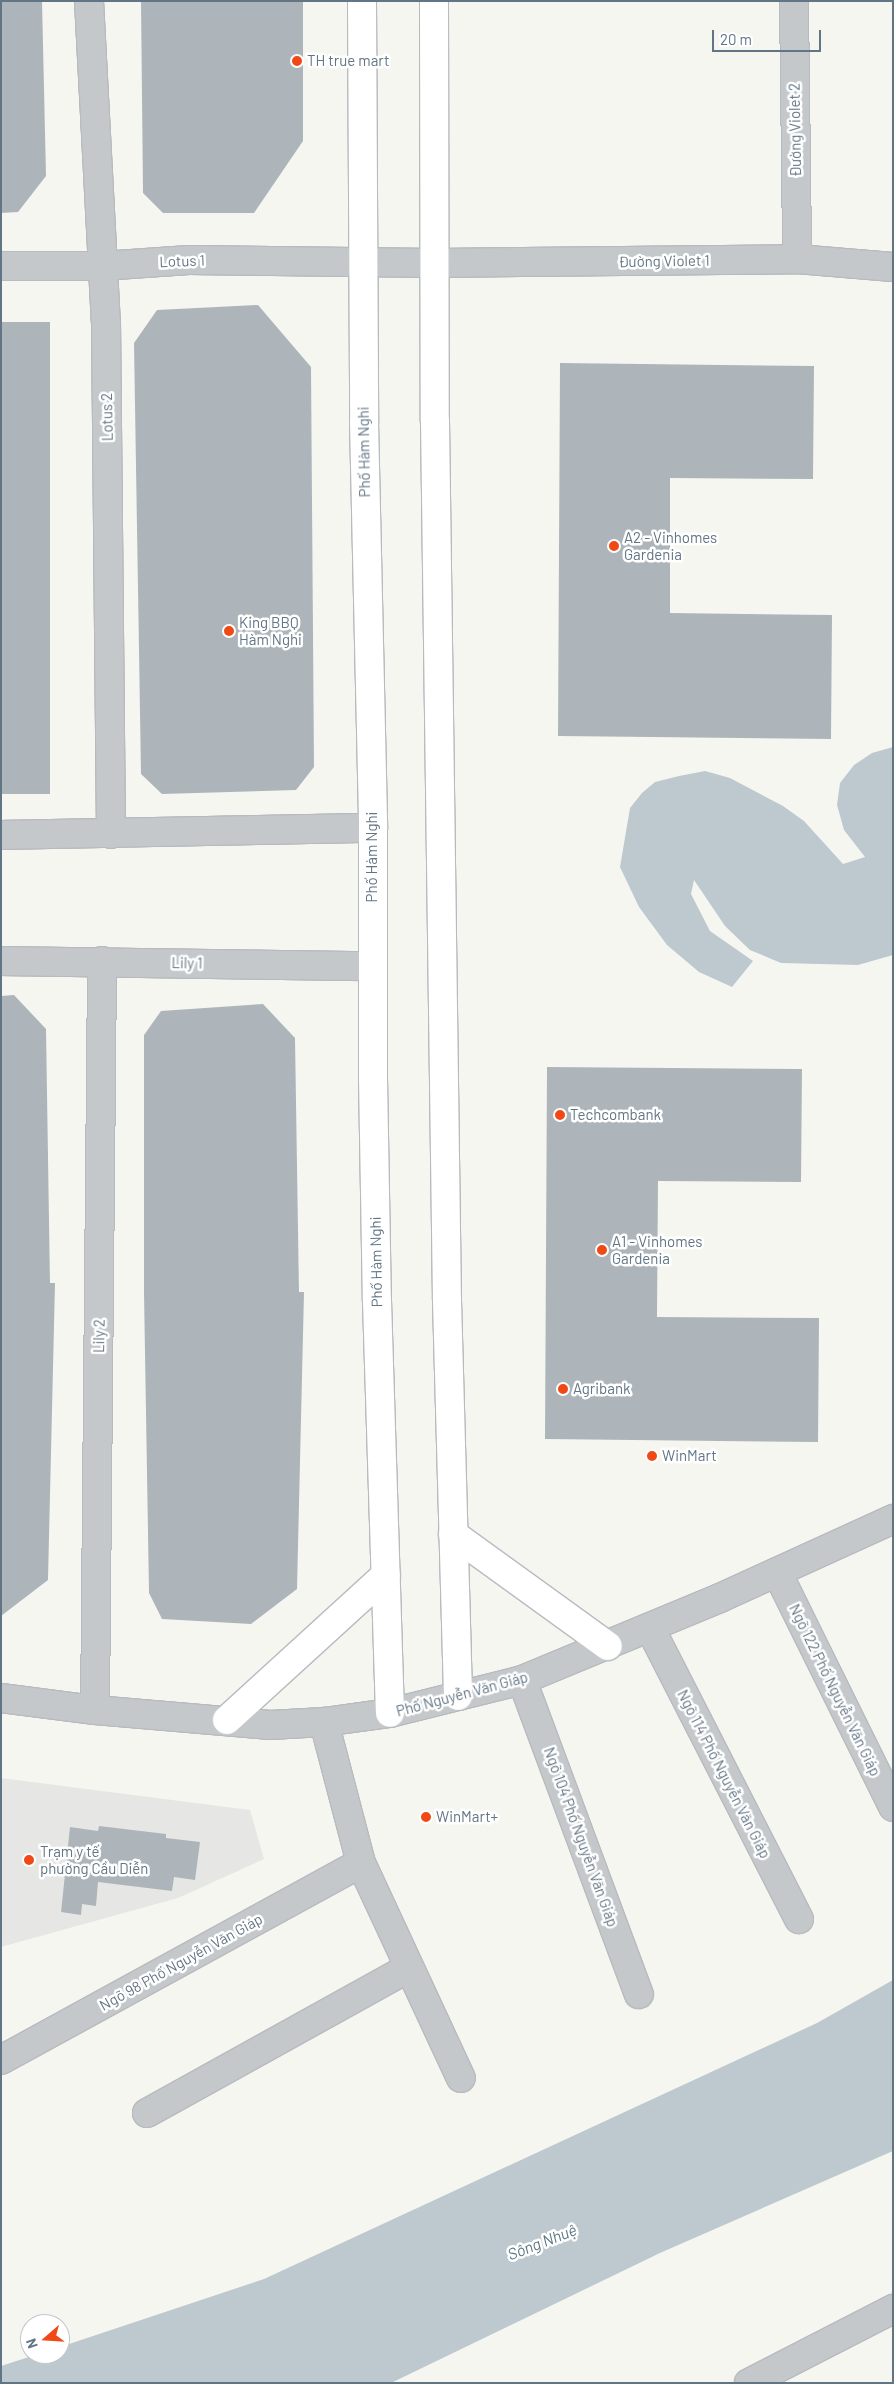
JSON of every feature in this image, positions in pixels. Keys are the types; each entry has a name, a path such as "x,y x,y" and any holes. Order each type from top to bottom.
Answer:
{"main road":[{"name":"Phố Hàm Nghi","path":"362,1 364,432 373,828 377,1301 390,1713"},
{"path":"434,1 435,421 447,1301 458,1696"},
{"path":"453,1534 608,1646"},
{"path":"227,1720 386,1575"}],"street":[{"name":"Lotus 2","path":"89,1 106,322 111,834"},
{"name":"Đường Violet 2","path":"794,1 797,259"},
{"name":"Đường Violet 1","path":"363,262 436,264 797,259 893,267"},
{"name":"Lotus 1","path":"1,266 102,266 189,260 363,262"},
{"path":"1,835 373,828"},
{"name":"Lily 1","path":"1,961 373,966"},
{"name":"Lily 2","path":"95,1710 102,962"},
{"name":"Phố Nguyễn Văn Giáp","path":"1,1698 95,1710 270,1724 324,1722 390,1713 522,1680 650,1628 893,1519"},
{"name":"Ngõ 122 Phố Nguyễn Văn Giáp","path":"777,1572 893,1807"},
{"name":"Ngõ 114 Phố Nguyễn Văn Giáp","path":"650,1628 799,1919"},
{"name":"Ngõ 104 Phố Nguyễn Văn Giáp","path":"522,1680 639,1994"},
{"path":"324,1722 361,1863 461,2078"},
{"name":"Ngõ 98 Phố Nguyễn Văn Giáp","path":"1,2060 361,1863"},
{"path":"147,2113 409,1968"},
{"path":"749,2383 893,2309"}],"shaded area":[{"path":"1,1778 250,1810 264,1859 178,1898 1,1947"}],"water":[{"path":"893,747 893,955 858,965 781,963 750,950 725,926 694,880 691,894 710,931 753,961 732,987 699,972 667,945 639,907 620,867 630,808 642,793 655,782 705,771 730,778 783,806 804,821 843,864 865,857 844,830 837,805 840,783 854,765 872,753"},
{"name":"Sông Nhuệ","path":"893,1980 893,2151 660,2253 391,2383 1,2383 1,2366 20,2360 20,2364 70,2364 70,2344 264,2279 817,2023"}],"building":[{"path":"1,1 42,1 46,176 18,212 1,213"},
{"path":"141,1 303,1 303,141 254,213 163,213 143,193"},
{"path":"258,305 311,367 314,767 296,790 162,794 141,774 134,343 157,310"},
{"path":"1,322 50,322 50,794 1,794"},
{"name":"A2 - Vinhomes Gardenia","path":"560,363 814,366 813,479 670,478 670,613 832,615 831,739 558,736"},
{"path":"14,995 46,1029 50,1283 55,1283 48,1580 1,1616 1,996"},
{"path":"263,1004 295,1038 299,1292 304,1292 297,1589 251,1624 162,1619 149,1593 144,1293 144,1035 161,1011"},
{"name":"A1 - Vinhomes Gardenia","path":"547,1067 802,1069 801,1182 658,1181 657,1317 819,1318 818,1442 545,1439"},
{"path":"99,1826 166,1834 166,1838 200,1842 195,1880 174,1877 172,1891 98,1882 96,1906 82,1904 81,1915 61,1912 70,1827 98,1831"}],"place":[{"name":"TH true mart","path":"297,61"},
{"name":"A2 - Vinhomes Gardenia","path":"614,546"},
{"name":"King BBQ Hàm Nghi","path":"229,631"},
{"name":"Techcombank","path":"560,1115"},
{"name":"A1 - Vinhomes Gardenia","path":"602,1250"},
{"name":"Agribank","path":"563,1389"},
{"name":"WinMart","path":"652,1456"},
{"name":"WinMart+","path":"426,1817"},
{"name":"Trạm y tế phường Cầu Diễn","path":"29,1860"}]}
